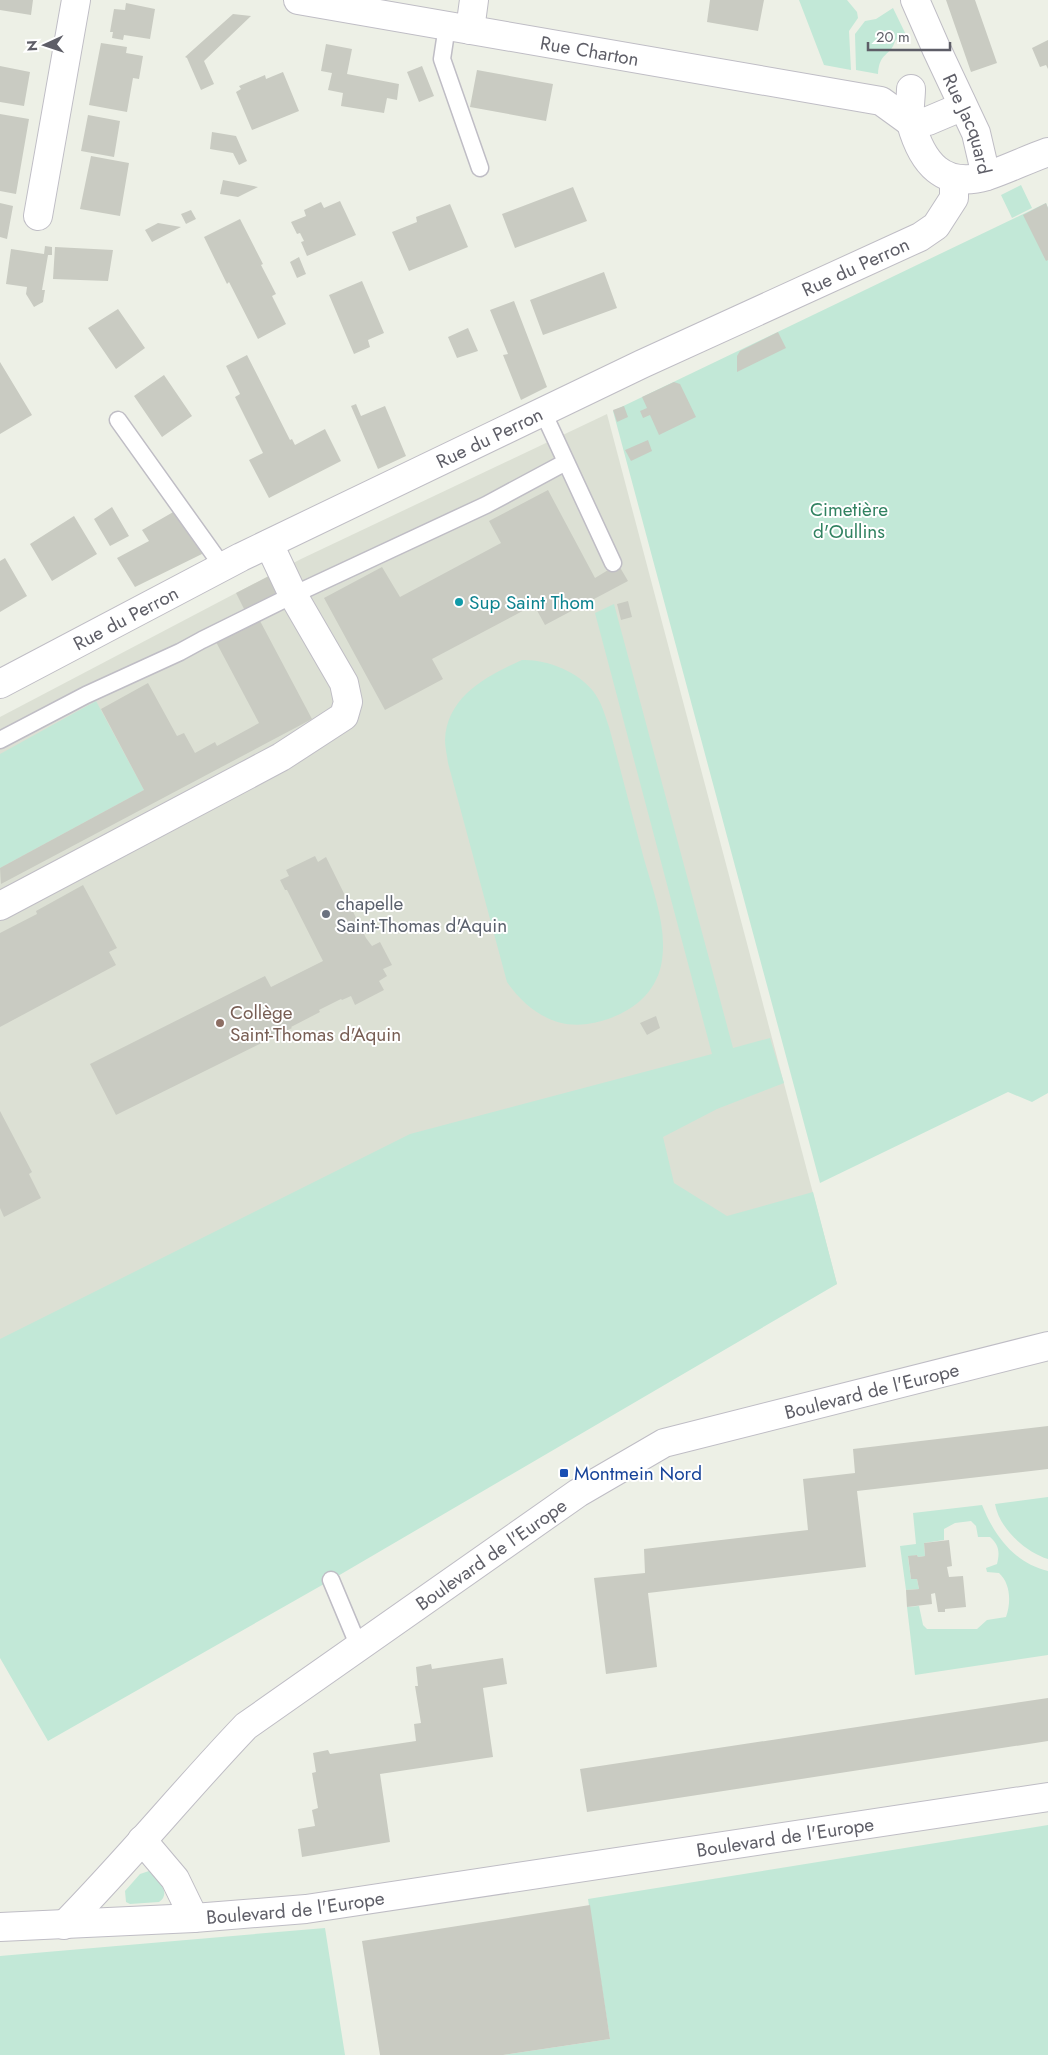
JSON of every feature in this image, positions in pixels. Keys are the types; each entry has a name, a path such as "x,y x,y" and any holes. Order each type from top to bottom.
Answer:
{"street":[{"path":"38,216 76,0"},
{"name":"Rue Charton","path":"298,0 881,101 910,122"},
{"path":"459,28 474,0"},
{"name":"Rue Jacquard","path":"911,89 910,122 926,159 936,170 954,179 986,176 976,133 915,0"},
{"path":"881,101 911,89 922,77 936,48"},
{"path":"910,122 928,121 954,110 961,102"},
{"path":"986,176 1048,152"},
{"name":"Rue du Perron","path":"0,684 269,544 649,361 920,237 936,226 954,198 954,179"},
{"path":"0,906 258,769 344,716 348,702 344,683 293,595 269,544"},
{"name":"Boulevard de l'Europe","path":"64,1925 102,1886 201,1773 246,1726 578,1493 664,1443 1048,1346"},
{"name":"Boulevard de l'Europe","path":"0,1927 194,1918 306,1908 1048,1797"},
{"name":"Boulevard de l'Europe","path":"142,1840 175,1879 194,1918"}],"lane":[{"path":"459,28 442,59 480,168"},
{"path":"544,412 613,563"},
{"path":"118,420 223,567"},
{"path":"0,740 86,695 180,652 293,595 486,505 566,462"},
{"path":"331,1580 359,1647"}],"shaded area":[{"path":"607,414 837,1284 0,1658 0,717 301,559"}],"green space":[{"path":"799,0 847,0 857,12 858,18 849,31 851,70 824,65"},
{"path":"893,8 908,39 906,42 897,39 895,41 883,58 878,74 856,70 855,34 865,21 876,19"},
{"path":"1021,185 1032,208 1012,218 1001,195"},
{"name":"Cimetière d'Oullins","path":"1046,203 1048,208 1048,1093 1032,1102 1008,1092 820,1183 613,411"},
{"path":"614,604 733,1048 770,1038 784,1083 717,1109 663,1137 674,1183 727,1216 813,1192 837,1284 331,1580 48,1741 0,1658 0,1339 410,1134 712,1054 595,613"},
{"path":"522,660 551,664 570,672 586,684 598,699 609,727 661,922 663,934 662,960 659,973 653,985 645,996 625,1012 587,1024 563,1023 541,1015 522,1000 507,982 448,763 445,740 447,725 453,711 471,689 495,673"},
{"path":"96,701 144,790 0,868 0,754"},
{"path":"1048,1497 1048,1559 1039,1556 1014,1538 1002,1522 995,1504"},
{"path":"982,1505 999,1537 1015,1555 1025,1562 1048,1571 1048,1655 915,1675 907,1607 919,1606 923,1625 927,1629 977,1629 987,1620 1006,1617 1009,1606 1009,1594 1006,1583 999,1573 987,1572 986,1568 997,1564 997,1546 990,1537 978,1537 976,1526 971,1521 955,1523 944,1529 944,1540 924,1543 925,1556 908,1557 911,1579 917,1579 919,1589 906,1590 900,1546 916,1544 913,1513"},
{"path":"1048,1825 1048,2055 503,2055 610,2039 588,1899"},
{"path":"149,1871 162,1886 164,1890 163,1898 159,1902 130,1904 126,1902 125,1891 140,1874"},
{"path":"325,1928 345,2055 0,2055 0,1956"}],"building":[{"path":"0,0 33,0 31,15 0,10"},
{"path":"710,0 764,0 758,31 707,22"},
{"path":"946,0 975,0 997,63 971,72"},
{"path":"126,3 155,9 150,39 124,35 123,40 112,38 113,32 110,32 114,9 125,10"},
{"path":"233,14 251,16 204,61 214,84 201,90 185,57"},
{"path":"1048,40 1048,69 1046,65 1040,67 1032,48"},
{"path":"101,43 127,47 126,53 143,56 139,79 133,78 127,112 89,105"},
{"path":"326,44 352,49 347,74 399,84 397,100 387,98 384,113 341,106 343,93 328,90 332,73 321,71"},
{"path":"0,66 30,72 24,106 0,102"},
{"path":"422,66 434,96 419,102 407,72"},
{"path":"477,70 553,84 546,121 470,107"},
{"path":"283,72 299,111 252,130 236,92 241,89 239,86 265,75 266,79"},
{"path":"0,114 29,119 16,194 0,191"},
{"path":"88,115 120,121 114,157 81,151"},
{"path":"212,132 236,136 247,161 239,165 233,153 210,149"},
{"path":"91,156 129,163 120,216 80,209"},
{"path":"223,180 258,187 238,197 220,194"},
{"path":"573,187 587,221 515,248 502,214"},
{"path":"340,201 356,235 307,256 301,242 304,241 300,233 297,234 291,222 306,216 304,210 321,202 324,208"},
{"path":"0,203 13,206 7,239 0,237"},
{"path":"1046,203 1048,208 1048,260 1046,261 1023,215"},
{"path":"450,204 468,247 409,271 392,232 417,222 416,217"},
{"path":"191,210 196,219 186,224 181,214"},
{"path":"240,219 263,264 261,265 276,294 272,296 286,324 258,339 229,282 227,284 204,237"},
{"path":"158,223 181,227 152,242 145,230"},
{"path":"45,246 52,247 52,255 48,255 42,290 45,290 43,302 34,307 26,294 27,287 6,284 11,249 44,254"},
{"path":"55,247 113,250 108,281 53,279"},
{"path":"299,257 306,274 297,278 290,262"},
{"path":"604,272 617,308 543,335 530,300"},
{"path":"362,281 384,333 368,340 370,347 354,354 329,295"},
{"path":"514,301 547,387 521,400 503,355 508,354 490,310"},
{"path":"118,309 145,348 116,369 88,328"},
{"path":"468,328 478,351 457,358 448,337"},
{"path":"778,332 786,348 737,372 737,356 740,351"},
{"path":"247,355 290,440 292,439 295,445 325,429 341,461 269,498 249,460 263,453 235,397 240,394 226,366"},
{"path":"0,362 32,415 0,434"},
{"path":"164,375 192,416 162,437 134,396"},
{"path":"674,382 680,384 696,417 659,435 650,415 643,418 640,411 647,408 642,397"},
{"path":"356,404 361,416 385,406 406,456 378,469 351,406"},
{"path":"624,406 628,417 617,422 613,410"},
{"path":"648,440 652,451 631,461 625,450"},
{"name":"Sup Saint Thom","path":"548,490 595,578 618,564 628,581 545,625 534,605 432,659 443,679 385,710 324,598 382,567 400,597 501,543 489,521"},
{"path":"112,507 129,536 110,546 94,519"},
{"path":"175,511 204,553 135,587 117,558 149,541 142,530"},
{"path":"74,516 97,554 52,581 30,544"},
{"path":"5,558 27,596 0,612 0,561"},
{"path":"269,576 278,595 245,611 236,593"},
{"path":"628,601 632,617 621,620 617,604"},
{"path":"259,619 312,719 1,884 0,868 144,790 101,709 148,683 177,736 184,733 195,753 215,742 217,746 259,723 216,642"},
{"path":"315,856 318,862 326,857 366,938 372,946 380,942 392,965 383,969 387,976 379,981 384,990 355,1005 351,996 341,999 319,1010 320,1012 292,1028 116,1115 90,1064 265,976 271,987 323,961 280,880 289,876 286,870"},
{"path":"83,885 117,948 109,952 116,965 0,1027 0,933 37,914 36,911"},
{"path":"656,1016 660,1028 647,1035 640,1023"},
{"path":"0,1111 32,1172 29,1174 41,1198 4,1217 0,1208"},
{"path":"1048,1426 1048,1469 857,1491 866,1567 648,1593 657,1667 606,1674 594,1578 645,1573 644,1549 808,1530 803,1479 855,1473 853,1449"},
{"path":"949,1540 952,1566 947,1567 949,1577 963,1576 966,1607 945,1609 945,1612 938,1612 935,1593 931,1594 932,1604 907,1607 906,1590 919,1589 917,1579 911,1579 908,1556 925,1556 924,1543"},
{"path":"503,1658 507,1684 483,1688 493,1757 380,1774 390,1842 302,1857 298,1829 315,1826 312,1810 318,1808 312,1773 316,1772 313,1753 328,1750 330,1754 416,1741 414,1724 421,1723 415,1686 418,1686 416,1667 431,1664 432,1669"},
{"path":"1048,1698 1048,1741 587,1812 580,1769"},
{"path":"590,1905 610,2039 503,2055 380,2055 362,1941"}],"place":[{"name":"Sup Saint Thom","path":"459,602"},
{"name":"chapelle Saint-Thomas d'Aquin","path":"326,914"},
{"name":"Collège Saint-Thomas d'Aquin","path":"220,1023"},
{"name":"Montmein Nord","path":"564,1473"}]}
